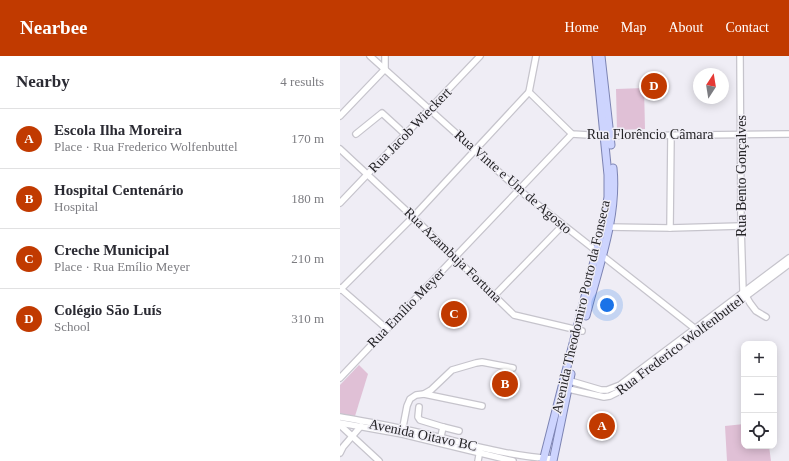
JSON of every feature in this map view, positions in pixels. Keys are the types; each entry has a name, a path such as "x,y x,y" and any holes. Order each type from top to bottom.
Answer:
{"main road":[{"name":"Avenida Theodomiro Porto da Fonseca","path":"596,56 601,78"},
{"name":"Avenida Theodomiro Porto da Fonseca","path":"553,460 557,425 567,380 614,197 601,78 601,56"},
{"name":"Avenida Theodomiro Porto da Fonseca","path":"544,460 557,425"}],"street":[{"name":"Rua Vinte e Um de Agosto","path":"370,56 519,190 696,330"},
{"path":"340,116 385,70 385,56"},
{"name":"Rua Jacob Wieckert","path":"340,203 480,56"},
{"path":"387,329 340,289 413,216 529,92 536,56"},
{"name":"Rua Bento Gonçalves","path":"740,56 740,226 744,294"},
{"name":"Rua Florêncio Câmara","path":"529,92 572,134 789,134"},
{"path":"356,134 382,113 406,135"},
{"name":"Rua Emílio Meyer","path":"340,378 572,134"},
{"path":"670,228 671,135"},
{"name":"Rua Azambuja Fortuna","path":"340,149 413,216 514,315 579,331"},
{"path":"494,295 563,225"},
{"path":"606,227 670,228 740,226"},
{"name":"Rua Frederico Wolfenbuttel","path":"567,380 601,390 607,390 620,385 651,364 777,270 789,258"},
{"name":"Rua Frederico Wolfenbuttel","path":"777,270 789,264"},
{"path":"744,294 756,311 766,317"},
{"path":"424,394 431,390 452,370 482,362 513,368"},
{"name":"Rua Frederico Wolfenbuttel","path":"565,389 604,397 610,396 618,392 651,364"},
{"path":"402,432 410,399 416,395 424,394 482,406"},
{"path":"419,407 418,417 420,420 459,431"},
{"name":"Avenida Oitavo BC","path":"340,417 480,450 544,460 553,460"},
{"path":"340,424 379,461"},
{"name":"Avenida Oitavo BC","path":"340,424 380,427"},
{"path":"340,454 361,426"},
{"path":"440,441 443,427"},
{"path":"523,456 525,449"},
{"path":"478,461 480,450"},
{"name":"Avenida Oitavo BC","path":"480,450 513,461"}],"shaded area":[{"path":"644,88 645,129 617,130 616,89"},
{"path":"359,365 368,374 355,416 340,414 340,385"},
{"path":"741,424 741,449 769,449 771,461 727,461 725,426"}],"place":[{"name":"Colégio São Luís","path":"654,86"},
{"name":"Creche Municipal","path":"454,314"},
{"name":"Hospital Centenário","path":"505,384"},
{"name":"Escola Ilha Moreira","path":"602,426"}]}
